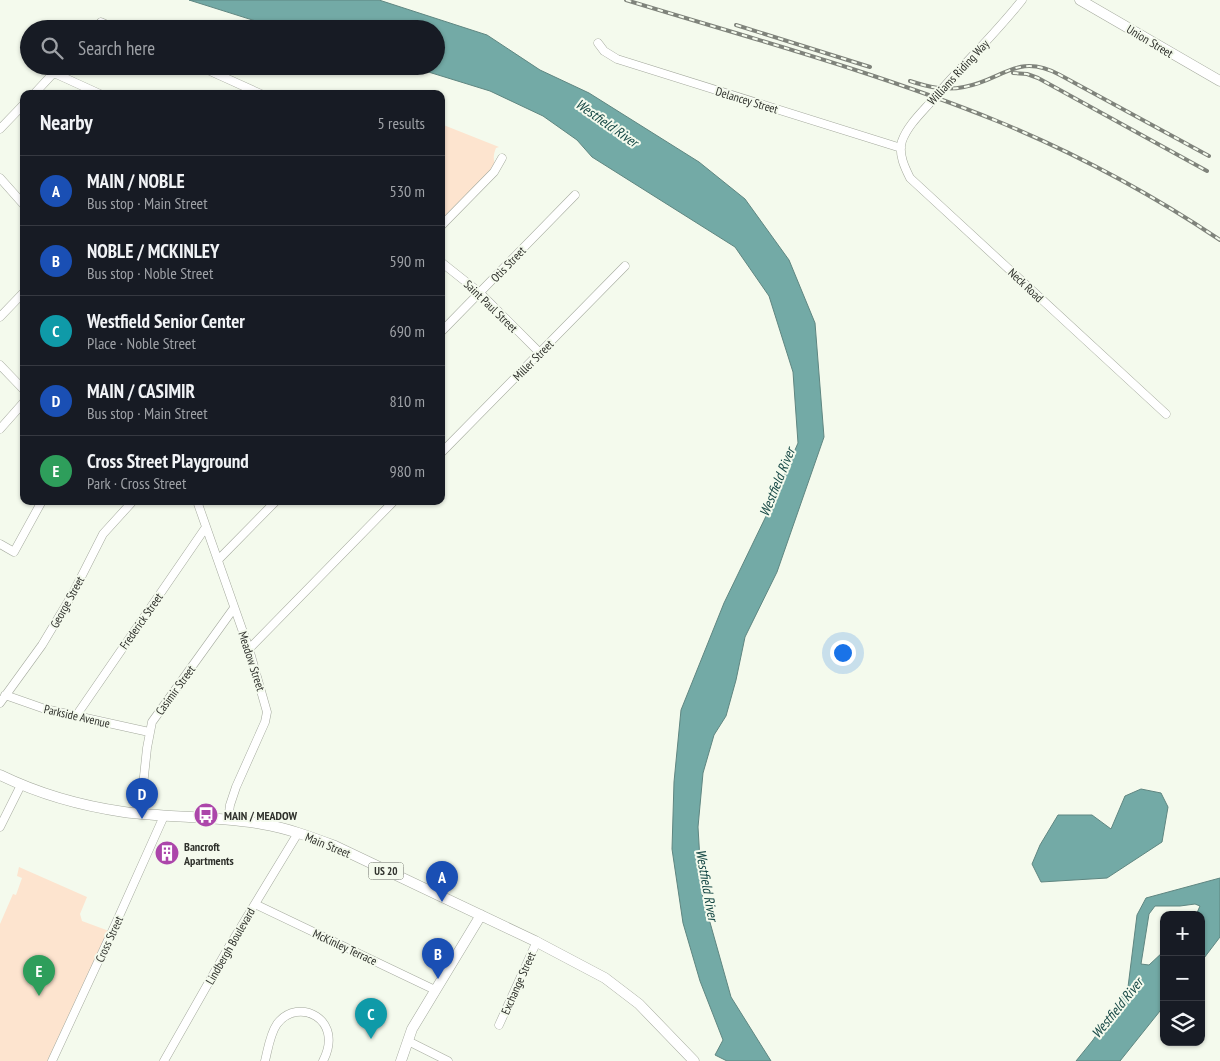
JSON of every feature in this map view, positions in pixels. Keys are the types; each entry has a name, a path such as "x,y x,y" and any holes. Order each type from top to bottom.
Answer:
{"main road":[{"name":"Union Street","path":"1080,0 1220,81"},
{"name":"Main Street","path":"0,775 82,804 110,810 228,820 270,826 298,833 335,846 537,941 604,978 624,991 650,1014 694,1061"},
{"path":"401,1061 412,1029 481,915"}],"street":[{"name":"Williams Riding Way","path":"901,148 906,132 918,117 942,88 1003,24 1022,0"},
{"name":"Delancey Street","path":"598,44 604,51 618,60 901,148"},
{"path":"38,90 52,75"},
{"path":"58,75 91,90"},
{"path":"219,75 252,90"},
{"path":"0,129 20,108"},
{"name":"Neck Road","path":"901,148 903,164 910,178 1166,414"},
{"path":"445,222 494,172 502,158"},
{"path":"0,178 20,200"},
{"name":"Otis Street","path":"445,328 575,195"},
{"name":"Saint Paul Street","path":"445,265 480,293 540,353"},
{"name":"Miller Street","path":"445,449 625,266"},
{"path":"0,317 20,296"},
{"path":"0,365 20,386"},
{"path":"0,429 20,406"},
{"path":"0,544 14,552 40,505"},
{"name":"George Street","path":"0,703 42,646 72,595 103,534 129,505"},
{"name":"Meadow Street","path":"198,505 249,649 267,714 236,787 230,804 228,820"},
{"path":"218,560 272,505"},
{"path":"249,649 390,505"},
{"name":"Frederick Street","path":"76,716 206,527"},
{"name":"Casimir Street","path":"140,814 149,732 156,717 234,608"},
{"name":"Parkside Avenue","path":"5,695 32,705 149,732"},
{"path":"0,827 21,784"},
{"name":"Cross Street","path":"52,1061 164,816"},
{"name":"Lindbergh Boulevard","path":"164,1061 298,833"},
{"name":"McKinley Terrace","path":"255,904 435,990"},
{"name":"Exchange Street","path":"499,1025 537,941"},
{"path":"265,1061 276,1025 287,1015 301,1012 314,1015 322,1021 327,1029 330,1043 323,1061"},
{"path":"408,1041 448,1061"}],"shaded area":[{"path":"445,126 499,147 496,148 494,155 496,167 445,217"},
{"path":"19,867 87,897 80,914 82,921 109,931 48,1061 0,1061 0,924 13,894 16,895 22,878 17,876"}],"water":[{"path":"189,0 379,0 441,20 252,20"},
{"name":"Westfield River","path":"445,21 487,35 540,70 589,93 699,162 745,199 789,260 815,323 824,437 777,572 745,637 726,716 714,735 703,773 698,827 702,894 731,997 771,1061 727,1061 715,1055 723,1040 700,981 683,923 672,849 674,782 681,710 724,603 768,512 798,443 793,372 769,296 735,247 592,157 577,140 543,116 490,91 438,75 445,75"},
{"path":"1141,789 1161,793 1168,807 1162,842 1107,878 1041,882 1032,864 1040,845 1058,815 1092,815 1111,829 1125,796"},
{"name":"Westfield River","path":"1220,878 1220,937 1205,957 1205,911 1198,911 1200,906 1195,904 1155,906 1149,914 1141,964 1149,965 1160,955 1160,1011 1120,1061 1076,1061 1093,1040 1128,987 1137,915 1146,898"}],"railway":[{"path":"626,0 859,71 997,121 1055,146 1112,175 1167,206 1220,240"},
{"path":"736,25 870,67"},
{"path":"910,81 937,88 950,89 978,84 1021,67 1032,66 1045,69 1060,75 1209,156"},
{"path":"1013,73 1027,74 1038,78 1207,171"}],"place":[{"name":"MAIN / MEADOW","path":"206,815"},
{"name":"MAIN / CASIMIR","path":"142,819"},
{"name":"Bancroft Apartments","path":"167,853"},
{"name":"MAIN / NOBLE","path":"442,902"},
{"name":"NOBLE / MCKINLEY","path":"438,979"},
{"name":"Cross Street Playground","path":"39,996"},
{"name":"Westfield Senior Center","path":"371,1039"}]}
